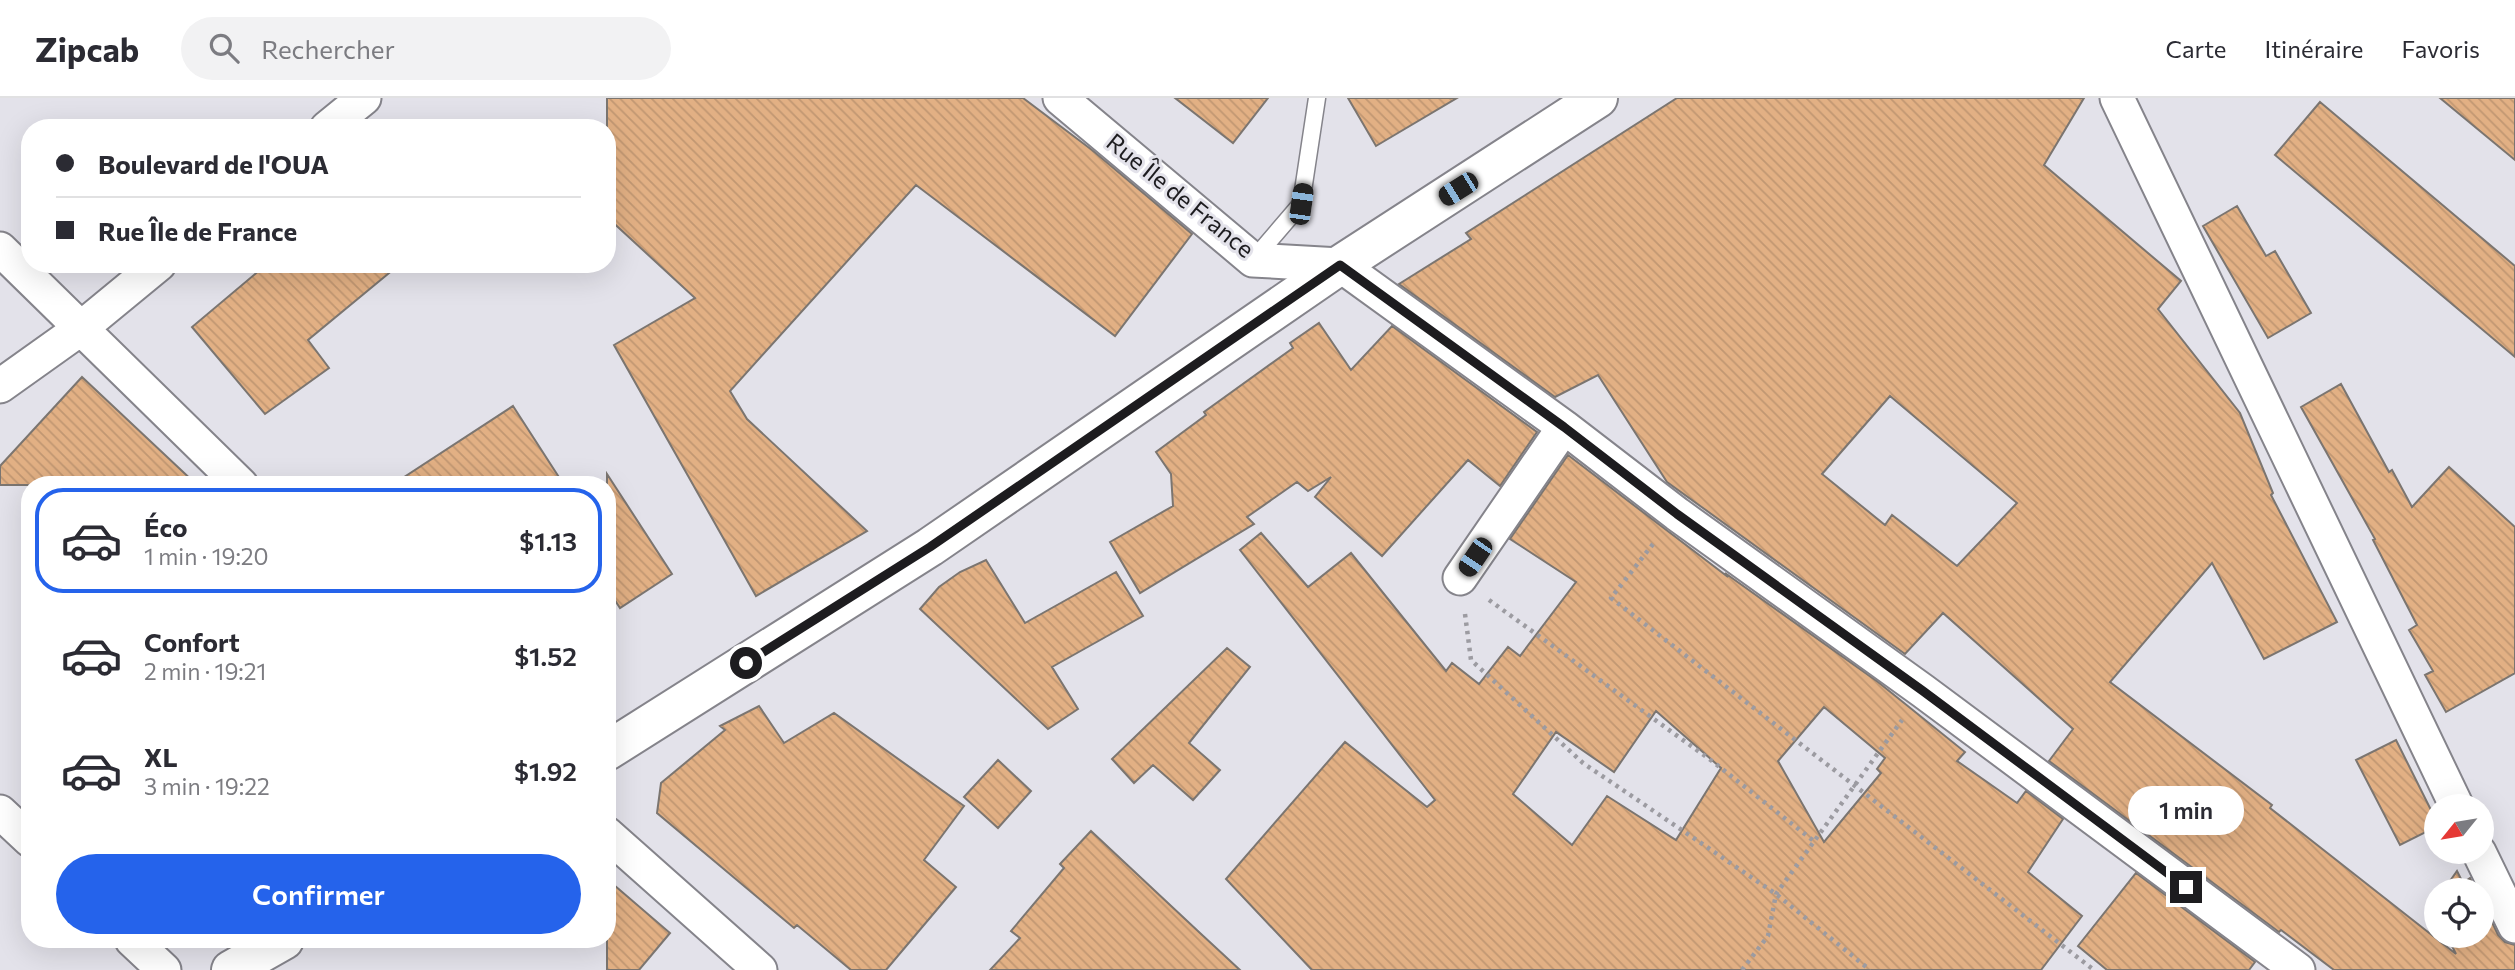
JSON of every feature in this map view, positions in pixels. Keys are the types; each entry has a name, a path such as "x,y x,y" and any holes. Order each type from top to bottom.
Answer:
{"main road":[{"path":"616,745 930,547 1340,265 1598,98"},
{"path":"231,970 270,948"}],"street":[{"path":"338,119 364,98"},
{"name":"Rue Île de France","path":"1060,98 1253,260 1340,265"},
{"path":"2117,98 2451,794"},
{"path":"0,249 21,270"},
{"path":"1340,265 1564,427 1677,514 1923,691 2298,970"},
{"path":"24,273 232,476"},
{"path":"0,386 80,329 148,273"},
{"path":"1460,579 1564,427"},
{"path":"0,812 21,832"},
{"path":"616,842 760,970"},
{"path":"2485,864 2515,926"},
{"path":"140,948 163,970"}],"lane":[{"path":"1253,260 1301,204 1317,98"}],"path":[{"path":"1677,514 1611,598 2094,970"},
{"path":"1460,579 1712,761 1815,842"},
{"path":"1460,579 1471,660 1583,764 1776,894 1870,970"},
{"path":"1742,970 1768,936 1776,894 1923,691"}],"building":[{"path":"607,98 1023,98 1092,150 1192,234 1115,336 916,185 730,391 747,419 867,531 756,596 614,345 695,298 616,225 616,119 607,119"},
{"path":"1175,98 1268,98 1233,143"},
{"path":"1348,98 1457,98 1376,146"},
{"path":"1677,98 2084,98 2044,165 2181,281 2158,309 2240,413 2273,493 2271,495 2337,622 2264,659 2212,563 2110,682 2272,805 2270,808 2424,929 2424,948 2448,948 2456,954 2453,948 2494,948 2494,926 2505,942 2515,945 2515,970 2334,970 2281,930 2279,932 2049,761 2073,729 1943,613 1905,654 1667,482 1598,375 1555,397 1399,284 1471,239 1466,233","holes":["1890,396 2017,503 1957,566 1892,515 1885,525 1822,474"]},
{"path":"2440,98 2515,98 2515,160"},
{"path":"2320,102 2515,266 2515,357 2275,155"},
{"path":"2237,206 2266,256 2275,251 2311,313 2268,338 2203,226"},
{"path":"256,273 389,273 308,340 329,368 265,414 192,327"},
{"path":"1319,323 1351,370 1392,326 1537,432 1500,486 1468,460 1382,556 1315,497 1331,477 1308,491 1297,482 1247,517 1254,524 1140,593 1110,542 1173,506 1171,474 1156,452 1206,415 1204,412 1293,348 1290,343"},
{"path":"82,377 187,476 21,476 21,485 0,485 0,466"},
{"path":"2341,384 2389,472 2392,470 2412,507 2449,467 2515,527 2515,673 2446,712 2425,675 2433,671 2409,630 2417,625 2373,540 2375,539 2301,407"},
{"path":"513,406 558,476 406,476"},
{"path":"1568,455 1728,577 1725,573 1878,682 1965,752 1957,761 2017,803 2026,791 2063,819 2028,872 2082,916 2041,970 1312,970 1226,879 1345,742 1427,807 1435,800 1240,550 1261,533 1308,587 1351,553 1446,671 1452,663 1479,684 1508,647 1520,656 1576,582 1510,539","holes":["1824,707 1885,758 1877,769 1881,773 1824,842 1778,761","1656,711 1721,768 1676,840 1607,796 1572,845 1513,794 1556,732 1614,772"]},
{"path":"616,488 672,574 620,608 616,602"},
{"path":"986,560 1025,623 1116,572 1143,616 1052,667 1078,709 1048,729 920,609 939,587 960,572"},
{"path":"1227,648 1250,667 1189,743 1220,770 1193,800 1153,765 1134,783 1112,759"},
{"path":"759,706 784,743 834,713 964,806 924,860 956,887 886,970 851,970 797,925 794,928 657,813 661,783 725,730 720,726"},
{"path":"2396,740 2424,796 2424,833 2400,845 2356,760"},
{"path":"998,760 1031,791 998,828 964,797"},
{"path":"1091,831 1240,970 990,970 1020,938 1011,931 1064,868 1060,864"},
{"path":"2136,873 2255,962 2249,970 2107,970 2078,946"},
{"path":"616,887 670,933 639,970 607,970 607,948 616,948"}],"route":[{"path":"746,663 930,547 1340,265 1564,427 1677,514 1923,691 2186,887"}]}
